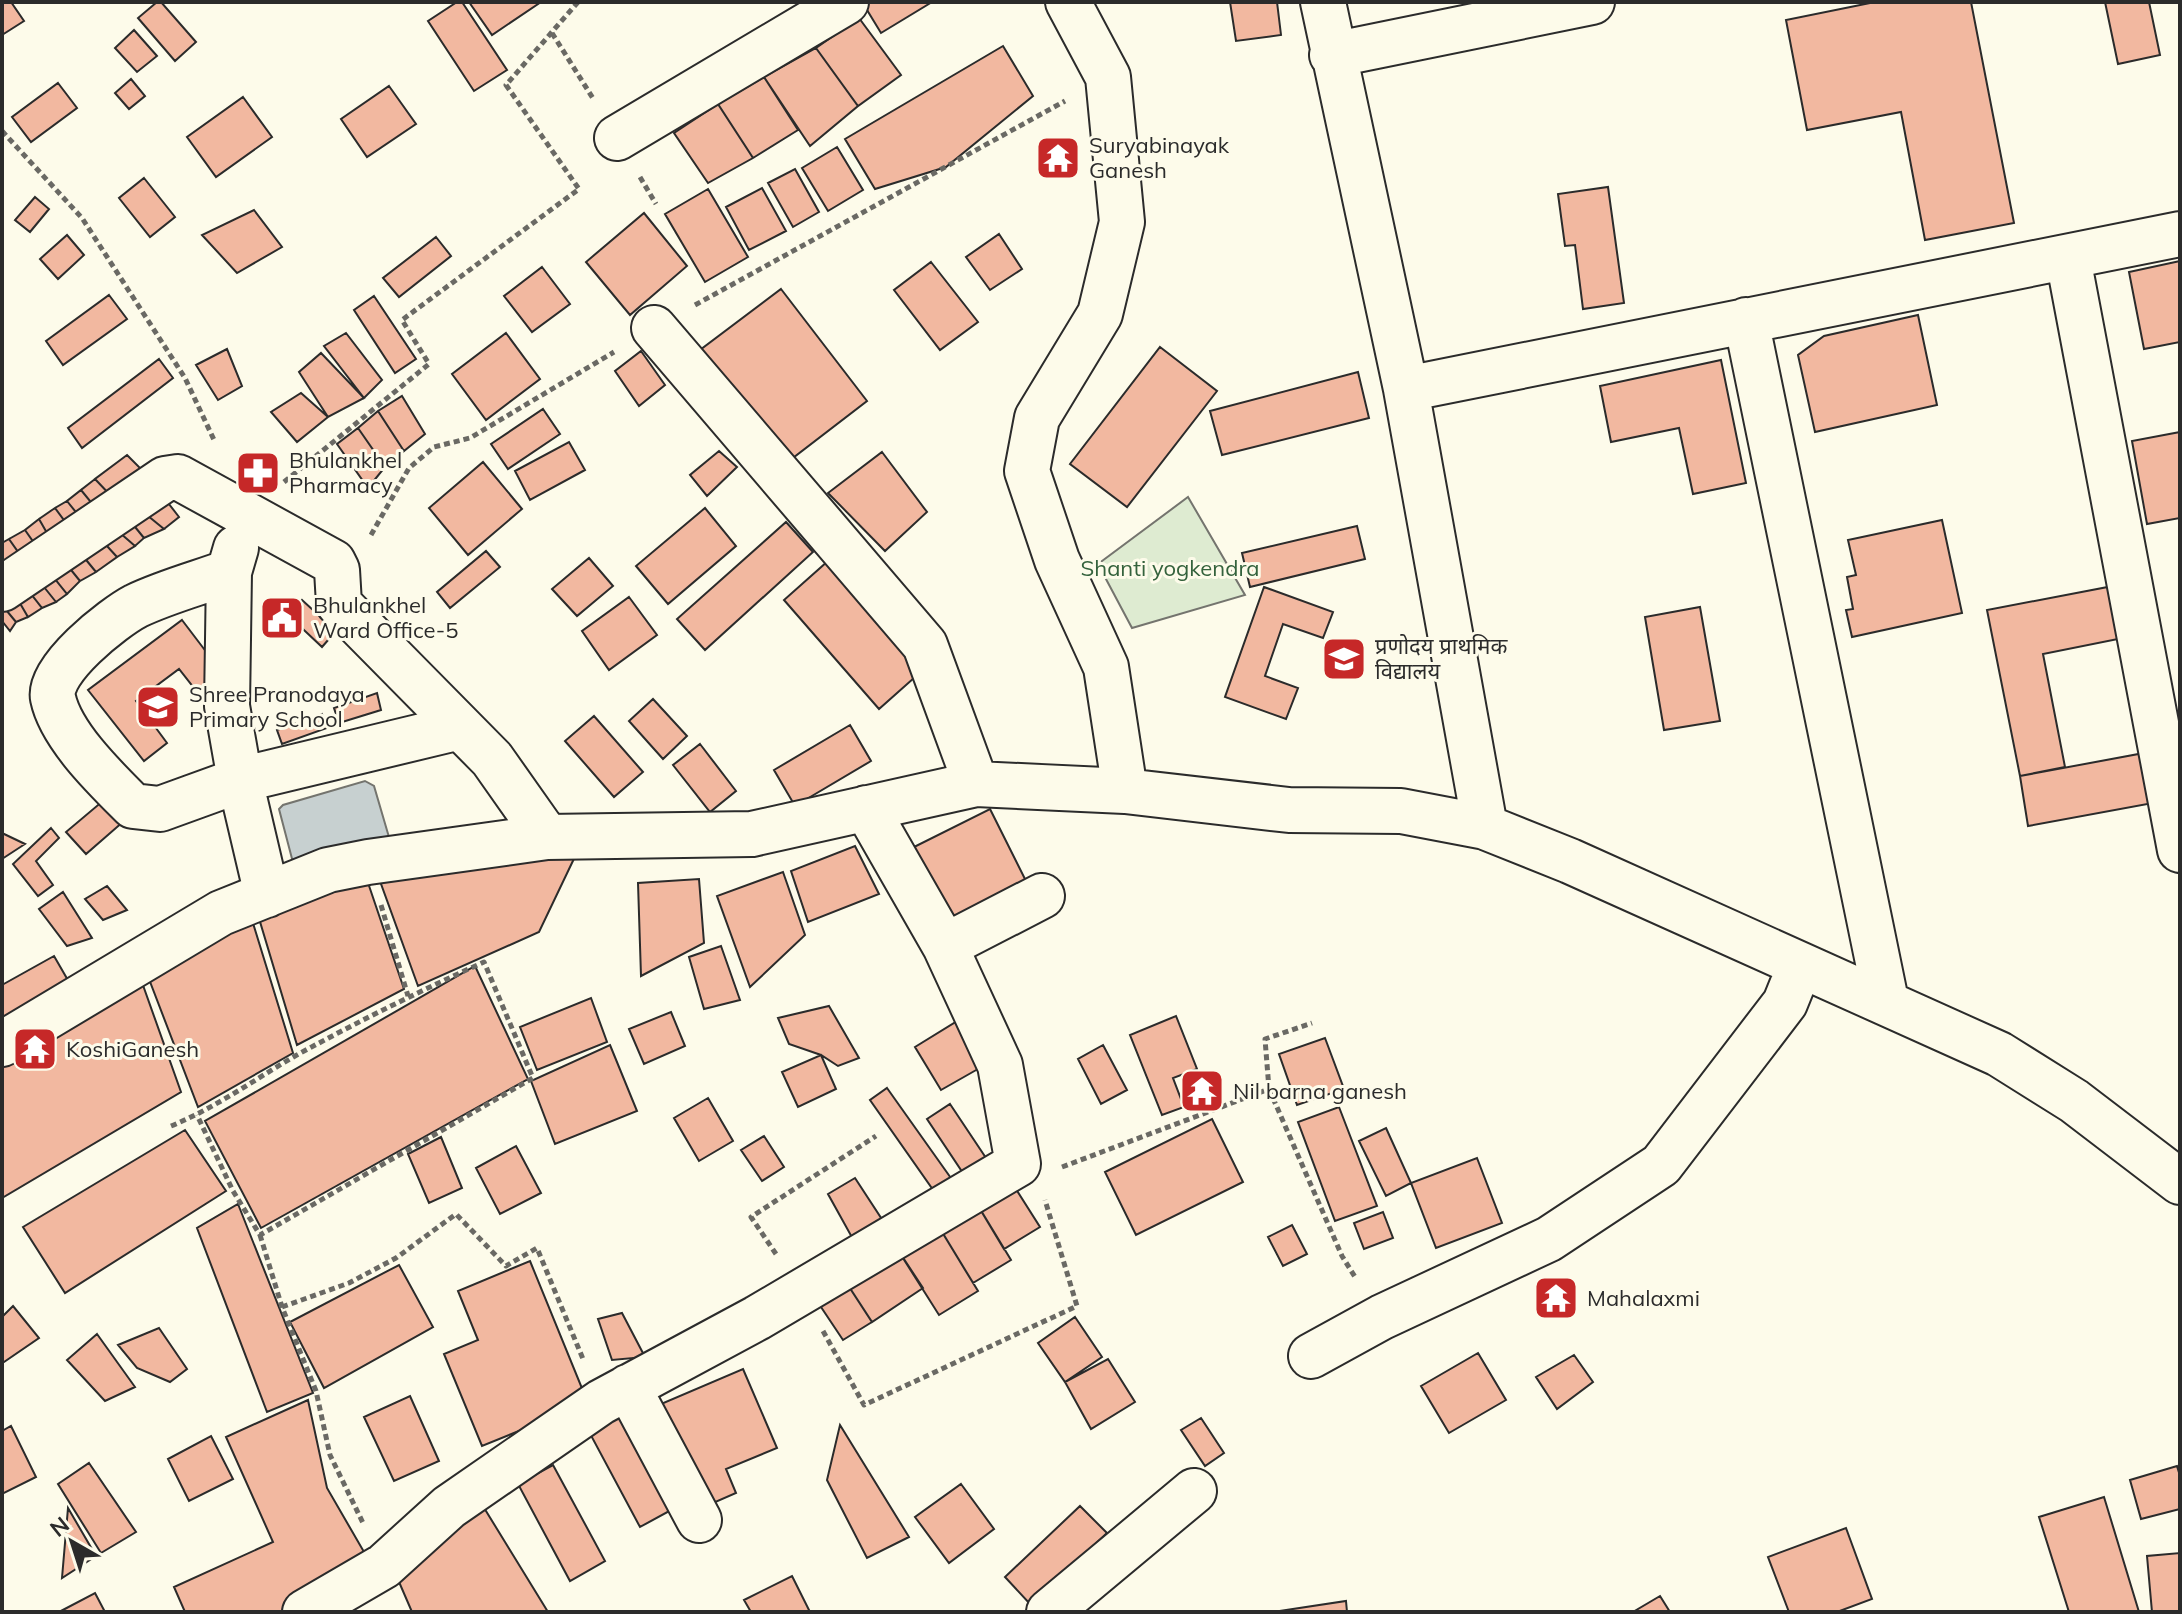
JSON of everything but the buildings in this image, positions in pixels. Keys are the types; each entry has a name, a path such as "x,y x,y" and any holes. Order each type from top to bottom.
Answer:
{"street":[{"path":"617,138 846,2"},
{"path":"1068,2 1108,77 1122,222 1100,314 1037,418 1027,471 1057,560 1106,667 1125,791"},
{"path":"1323,2 1406,389 1485,827"},
{"path":"1332,55 1592,2"},
{"path":"1406,389 2180,234"},
{"path":"2068,258 2180,850"},
{"path":"1746,320 1886,1001"},
{"path":"654,328 925,645 976,784"},
{"path":"2,589 165,479 178,477 261,504 333,562 337,570 339,604 492,759 547,837"},
{"path":"261,504 239,536 229,572 227,706 240,780 267,895"},
{"path":"229,572 135,607 74,653 58,677 52,695 62,725 133,806 160,809 240,780 460,727"},
{"path":"2,1044 221,913 328,870 547,837 752,834 976,784 1125,791 1289,810 1401,811 1485,827 1570,861 1999,1054 2074,1101 2180,1182"},
{"path":"305,1612 384,1566 449,1507 614,1395 1028,1170 1000,1065 945,946 866,808"},
{"path":"945,946 1042,896"},
{"path":"1311,1356 1382,1317 1549,1239 1661,1165 1785,1003 1800,966"},
{"path":"614,1395 699,1520"},
{"path":"1049,1612 1194,1491"}],"path":[{"path":"261,504 429,364 402,320 579,189 506,85 578,2"},
{"path":"2,131 82,218 185,378 217,445"},
{"path":"368,862 408,996"},
{"path":"171,1126 197,1115 408,996 484,962 533,1078 260,1235"},
{"path":"1312,1023 1265,1039 1269,1089 1342,1256 1382,1317"},
{"path":"876,1136 751,1217 801,1292 864,1405 1077,1306 1028,1170 1269,1089"},
{"path":"197,1115 233,1191 260,1235 282,1307 316,1391 330,1455 384,1566"},
{"path":"282,1307 349,1283 396,1258 456,1214 506,1266 537,1248 614,1395"}],"green space":[{"name":"Shanti yogkendra","path":"1188,497 1245,595 1132,628 1098,564"}],"shaded area":[{"path":"365,781 374,786 391,844 296,874 279,809 283,805"}],"place":[{"name":"Suryabinayak Ganesh","path":"1058,158"},
{"name":"Bhulankhel Pharmacy","path":"258,473"},
{"name":"Bhulankhel Ward Office-5","path":"282,618"},
{"name":"प्रणोदय प्राथमिक विद्यालय","path":"1344,659"},
{"name":"Shree Pranodaya Primary School","path":"158,707"},
{"name":"KoshiGanesh","path":"35,1049"},
{"name":"Nil barna ganesh","path":"1202,1091"},
{"name":"Mahalaxmi","path":"1556,1298"}]}
